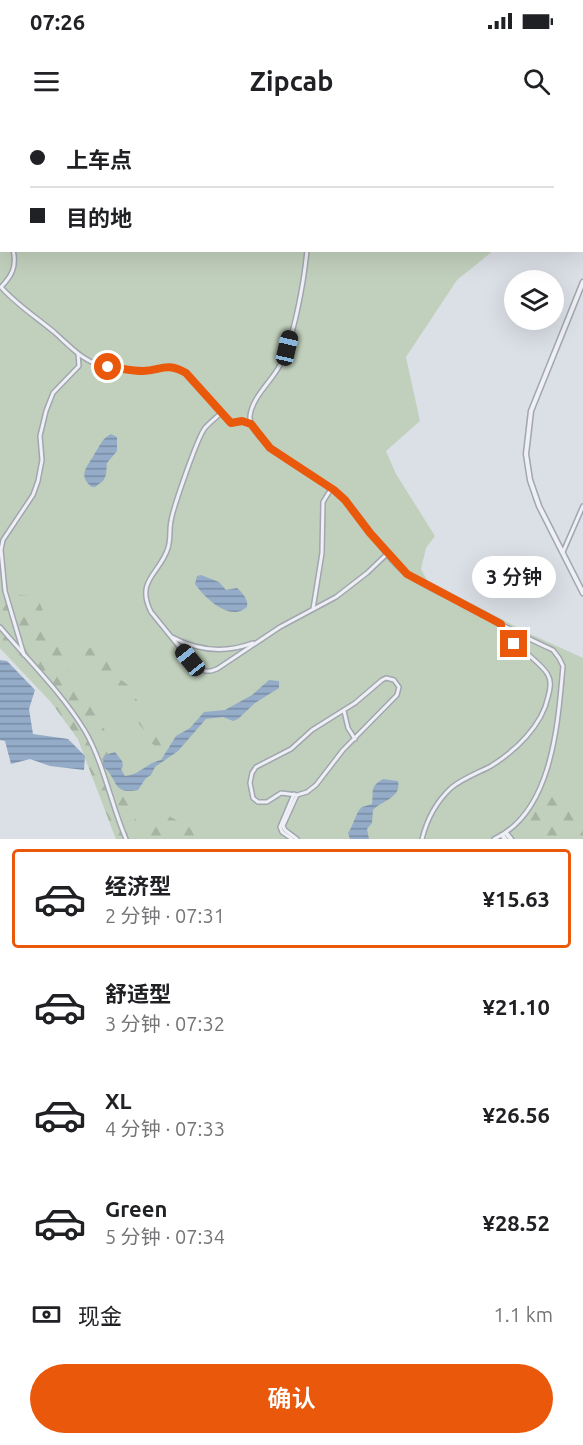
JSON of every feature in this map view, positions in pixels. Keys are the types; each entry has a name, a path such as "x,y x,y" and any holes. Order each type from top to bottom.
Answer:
{"street":[{"path":"14,252 16,261 14,269 1,287 16,303 78,354 96,366 142,371 159,367 176,368 186,373 231,423 242,421 251,424"},
{"path":"307,252 305,275 287,348 280,366 255,402 250,414 251,424 270,448 345,500 407,574 552,650 563,666 552,752 537,796 519,821 504,836 494,839"},
{"path":"583,282 531,411 526,446 532,488 583,593"},
{"path":"78,354 79,366"},
{"path":"24,655 5,591 1,550 3,540 33,495 38,481 42,460 40,436 53,393 79,366 88,361"},
{"path":"222,412 203,430 171,518 166,553 147,584 148,607 194,665 205,670 217,669 257,641 352,586 388,553"},
{"path":"314,609 322,553 324,502 331,489"},
{"path":"563,554 583,506"},
{"path":"422,839 429,818 445,794 461,781 511,752 529,734 546,705 550,686 549,675 501,632 501,624"},
{"path":"0,627 59,696 85,732 104,776 126,839"},
{"path":"170,636 192,646 210,649 234,648 257,641"},
{"path":"390,678 399,687 397,695 343,750 316,785 307,792 295,795 281,793 267,802 258,802 252,795 250,783 252,773 259,765 286,752 312,730 344,711 382,680 390,678"},
{"path":"344,711 348,728 355,739"},
{"path":"292,839 282,832 280,827 295,795"},
{"path":"295,795 283,826 297,839"},
{"path":"504,836 511,839"}],"green space":[{"path":"0,252 492,252 457,280 406,357 420,421 386,451 396,474 435,536 426,548 421,569 427,580 528,633 583,658 583,839 116,839 78,739 51,702 0,648"},
{"path":"0,592 37,597 83,701 95,710 115,752 105,755 112,779 119,787 131,792 137,826 154,825 169,816 210,839 184,839 178,835 163,839 116,839 78,739 51,702 0,648"},
{"path":"93,647 107,657 117,677 128,685 131,693 173,741 165,753 151,743 145,731 87,662 85,655 87,649"},
{"path":"551,787 566,797 576,808 581,821 583,839 529,839 523,831"}],"water":[{"path":"111,434 117,437 117,451 107,463 103,481 92,487 87,483 85,470 101,442"},
{"path":"201,575 219,582 226,590 237,588 246,599 247,607 233,612 218,606 195,584 197,576"},
{"path":"0,660 7,661 35,690 29,709 33,734 68,739 85,756 84,770 50,766 30,759 11,764 5,741 0,740"},
{"path":"269,680 279,681 279,688 255,703 238,719 233,721 223,717 206,719 178,751 155,767 138,790 129,791 119,788 102,766 105,755 115,752 122,761 121,769 125,776 135,774 161,760 176,736 190,728 204,712 225,710 252,695"},
{"path":"383,779 398,781 397,791 373,810 372,823 367,829 369,839 350,839 348,833 358,812 362,807 372,804 374,787"}],"route":[{"path":"108,367 142,371 159,367 176,368 186,373 231,423 242,421 251,424 270,448 334,490 345,500 370,533 407,574 501,624 499,630 514,644"}]}
